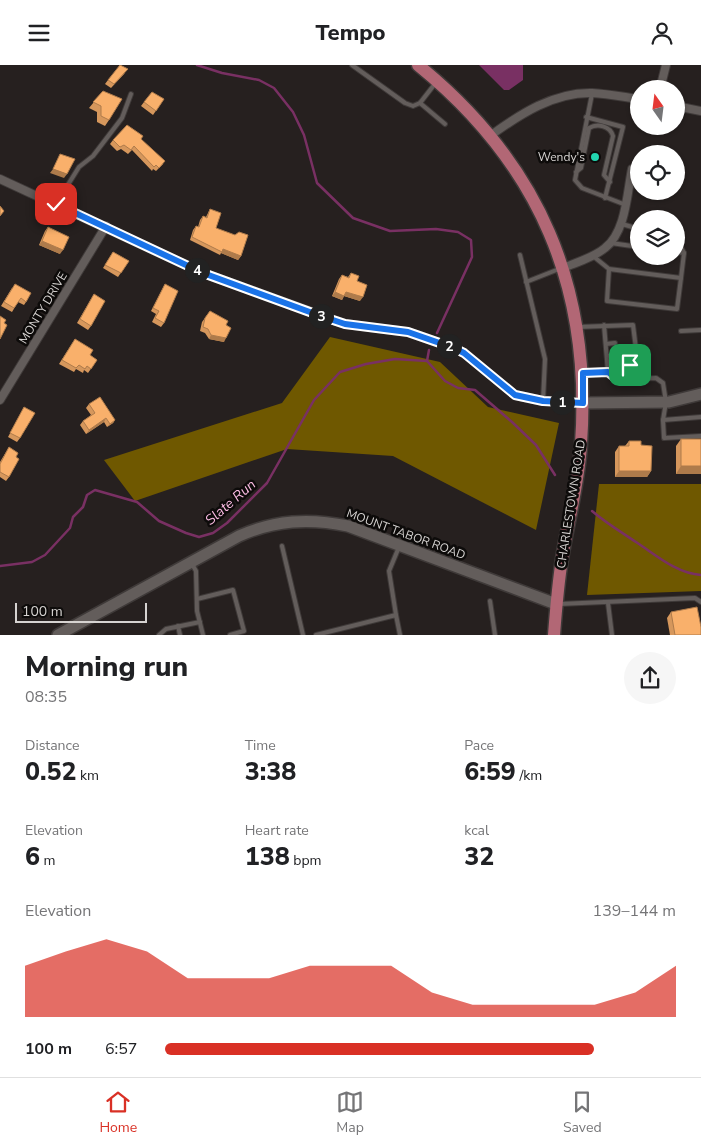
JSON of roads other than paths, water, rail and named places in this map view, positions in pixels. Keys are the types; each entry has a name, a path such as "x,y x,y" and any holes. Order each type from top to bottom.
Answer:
{"main road":[{"name":"CHARLESTOWN ROAD","path":"418,65 472,114 490,136 534,201 550,234 563,268 577,327 583,373 583,403 578,468 556,604 554,635"}],"street":[{"path":"662,80 666,65"},
{"path":"490,136 537,105 566,96 593,93 630,98"},
{"path":"685,108 701,111"},
{"path":"0,179 203,273 345,324 408,332 454,348 464,353 515,395 543,401 583,403 666,402 701,394"},
{"path":"563,268 593,256 610,243 620,224 626,205 630,181"},
{"name":"MONTY DRIVE","path":"0,400 106,227"},
{"name":"MOUNT TABOR ROAD","path":"58,635 191,561 256,529 292,521 338,524 400,544 556,604"}],"lane":[{"path":"352,65 405,103 413,106 420,103 437,81"},
{"path":"593,93 586,117 575,180 582,188 626,205"},
{"path":"56,204 79,167 92,156 122,118 131,95"},
{"path":"420,103 445,124"},
{"path":"586,117 623,127 605,198"},
{"path":"575,172 580,167 589,128 598,125 606,127 613,136 604,175 610,182"},
{"path":"620,224 630,227"},
{"path":"610,243 630,246"},
{"path":"520,255 544,359 543,401"},
{"path":"593,256 609,269 681,278"},
{"path":"609,269 607,301 677,309 683,265"},
{"path":"526,282 563,268"},
{"path":"604,325 608,372"},
{"path":"577,327 633,325 636,349"},
{"path":"681,331 701,330"},
{"path":"628,342 635,342"},
{"path":"606,344 614,343"},
{"path":"607,356 616,355"},
{"path":"637,357 640,379"},
{"path":"630,365 638,365"},
{"path":"608,367 617,366"},
{"path":"583,373 608,372 618,380 656,378 663,383 666,402 663,420 664,437 701,436"},
{"path":"663,420 701,417"},
{"path":"400,544 389,571 400,635"},
{"path":"282,546 303,635"},
{"path":"191,561 196,571 197,599 203,635"},
{"path":"197,599 233,590 245,633 230,635"},
{"path":"556,604 695,598 701,602"},
{"path":"490,601 495,635"},
{"path":"608,603 612,635"},
{"path":"316,635 396,615"},
{"path":"159,635 166,629 200,622"},
{"path":"178,626 180,635"}],"waterway":[{"path":"197,65 222,73 259,80 274,88 293,112 304,135 317,183 353,218 390,231 436,229 458,232 471,240 472,257 437,333"},
{"path":"429,350 427,361 445,381 458,388 475,390 536,445 555,475"},
{"name":"Slate Run","path":"0,566 32,562 45,555 70,528 73,517 83,507 87,495 95,490 137,502 159,521 186,533 199,537 213,533 227,523 267,483 314,400 340,372 366,364 395,359 427,361"},
{"path":"592,511 667,563 683,571 701,575"}],"place":[{"name":"Wendy's","path":"595,157"}]}
